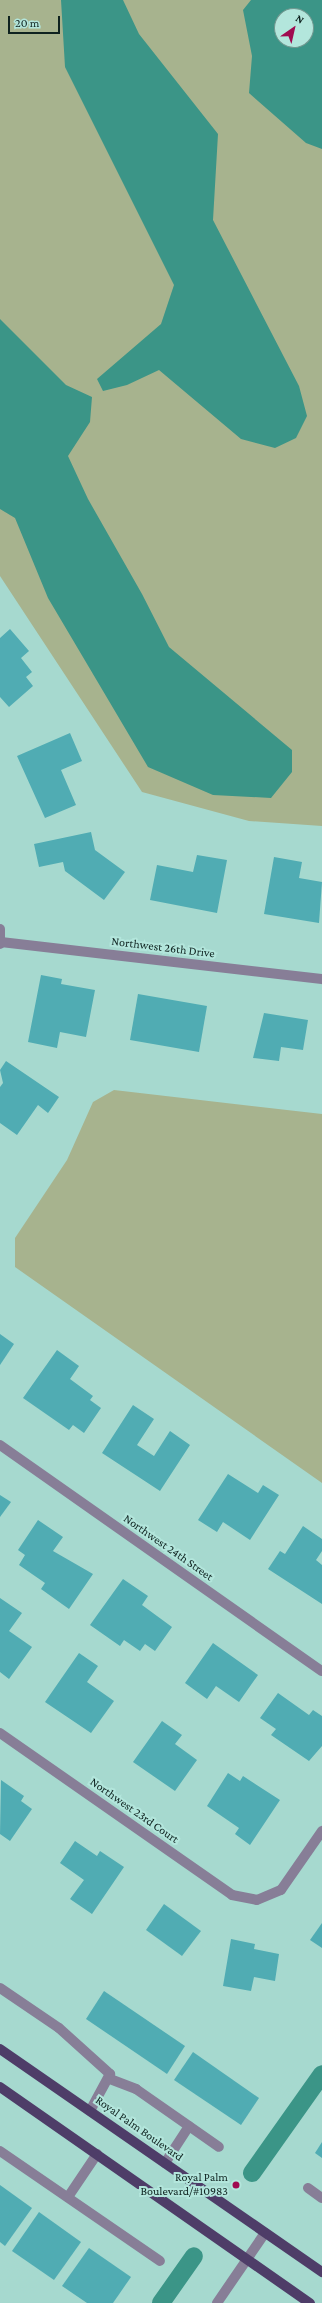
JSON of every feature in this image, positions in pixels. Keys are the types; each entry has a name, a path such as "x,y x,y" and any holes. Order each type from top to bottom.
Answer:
{"main road":[{"name":"Royal Palm Boulevard","path":"0,2049 322,2272"},
{"path":"0,2087 310,2303"}],"street":[{"path":"0,929 0,943"},
{"name":"Northwest 26th Drive","path":"0,943 322,980"},
{"name":"Northwest 24th Street","path":"0,1445 322,1671"},
{"name":"Northwest 23rd Court","path":"0,1733 232,1895 257,1900 281,1890 322,1831"},
{"path":"0,1988 59,2028 110,2074 110,2079 90,2111"},
{"path":"110,2079 136,2089 219,2147"},
{"path":"165,2163 188,2126"},
{"path":"0,2151 160,2261"},
{"path":"68,2197 97,2154"},
{"path":"308,2188 322,2198"},
{"path":"217,2303 265,2233"}],"shaded area":[{"path":"0,0 322,0 322,826 249,821 142,792 0,576"},
{"path":"61,0 123,0 139,34 218,134 213,220 299,386 307,416 296,438 275,448 241,439 159,370 127,385 103,391 97,379 161,324 174,285 65,67"},
{"path":"251,0 322,0 322,149 306,143 249,93 252,56 243,10"},
{"path":"0,319 66,385 92,397 90,422 68,456 88,499 142,594 169,647 292,750 292,772 271,798 213,795 148,767 48,598 15,518 0,509"},
{"path":"114,1090 322,1114 322,1483 15,1267 15,1238 67,1160 93,1102"}],"building":[{"path":"10,629 29,651 21,658 32,672 26,677 33,686 9,707 0,697 0,638"},
{"path":"70,733 82,761 61,770 76,805 45,818 17,756"},
{"path":"91,832 95,850 125,872 104,900 65,871 63,862 39,867 34,844"},
{"path":"197,855 227,860 217,913 150,900 157,865 193,872"},
{"path":"274,857 302,862 299,878 322,882 319,923 264,914"},
{"path":"41,975 62,979 61,984 95,990 86,1037 60,1032 57,1048 28,1042"},
{"path":"138,994 207,1006 199,1052 130,1040"},
{"path":"264,1013 308,1020 303,1050 281,1047 279,1061 253,1058"},
{"path":"6,1061 59,1097 48,1113 38,1105 17,1135 0,1123 0,1087 3,1083 0,1070"},
{"path":"0,1334 14,1344 0,1365"},
{"path":"57,1350 79,1366 70,1379 93,1396 90,1400 101,1408 84,1433 73,1425 69,1430 23,1398"},
{"path":"133,1405 154,1419 137,1445 154,1456 170,1431 190,1445 160,1491 102,1453"},
{"path":"228,1474 258,1493 263,1485 279,1495 250,1540 223,1522 217,1532 198,1520"},
{"path":"0,1495 11,1502 0,1517"},
{"path":"38,1520 63,1537 53,1551 93,1574 69,1609 41,1589 45,1583 19,1565 25,1555 18,1550"},
{"path":"303,1526 322,1539 322,1551 316,1560 322,1565 322,1604 268,1569 280,1551 285,1554"},
{"path":"123,1579 148,1596 142,1605 172,1627 155,1651 145,1644 140,1651 124,1640 120,1646 90,1625"},
{"path":"0,1598 22,1613 9,1631 32,1647 9,1679 0,1672"},
{"path":"213,1643 258,1675 239,1702 216,1686 207,1699 185,1683"},
{"path":"79,1653 98,1666 87,1682 114,1701 91,1733 45,1702"},
{"path":"278,1693 309,1715 313,1710 322,1716 322,1746 309,1761 271,1735 276,1729 260,1718"},
{"path":"162,1721 182,1735 175,1744 197,1760 175,1791 133,1762"},
{"path":"228,1773 240,1781 243,1776 280,1800 250,1845 235,1834 239,1828 207,1806"},
{"path":"1,1780 24,1796 21,1801 32,1809 10,1841 0,1834"},
{"path":"75,1841 97,1856 100,1851 124,1867 92,1914 70,1899 84,1880 60,1863"},
{"path":"164,1904 201,1931 182,1956 146,1930"},
{"path":"322,1923 322,1948 310,1940"},
{"path":"231,1939 255,1944 254,1949 279,1954 275,1981 254,1977 251,1991 223,1986"},
{"path":"104,1991 185,2046 167,2074 86,2019"},
{"path":"193,2052 259,2098 241,2125 174,2080"},
{"path":"322,2142 322,2158 315,2153"},
{"path":"0,2185 32,2208 5,2246 0,2242"},
{"path":"39,2212 81,2242 54,2280 12,2251"},
{"path":"89,2248 131,2277 113,2303 87,2303 62,2286"}],"waterway":[{"path":"252,2173 322,2074"},
{"path":"161,2303 194,2256"}],"place":[{"name":"Royal Palm Boulevard/#10983","path":"236,2185"}]}
